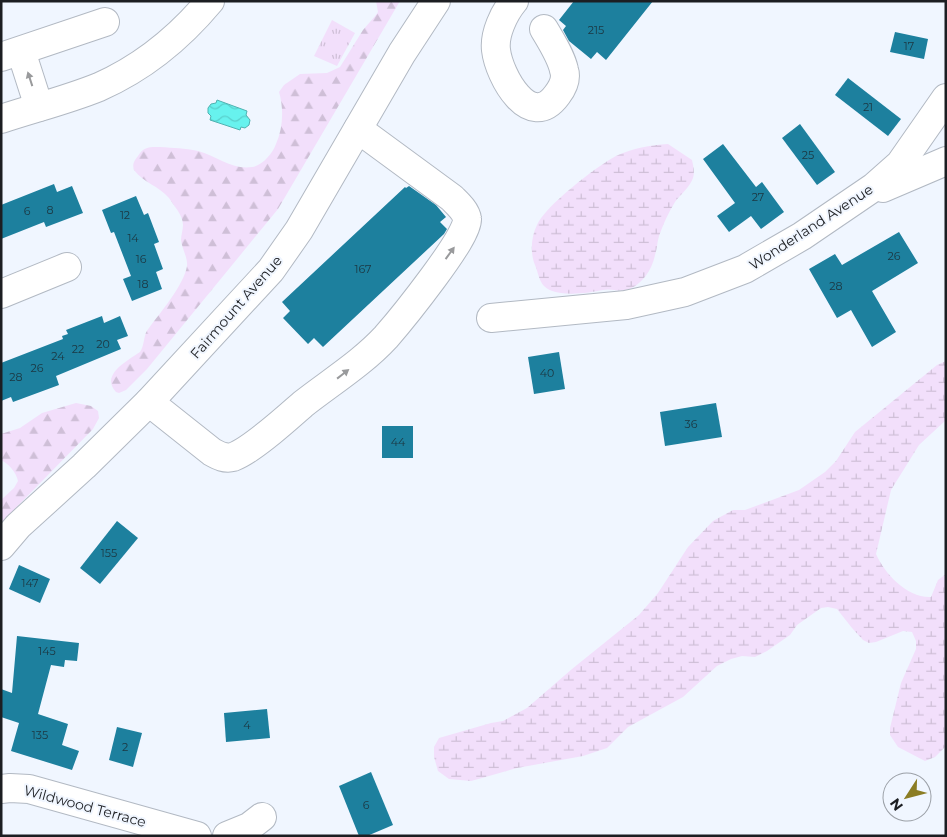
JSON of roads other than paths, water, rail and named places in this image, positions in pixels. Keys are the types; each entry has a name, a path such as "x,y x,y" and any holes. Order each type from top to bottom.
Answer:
{"street":[{"path":"1,119 100,86 131,70 176,36 210,1"},
{"name":"Fairmount Avenue","path":"1,546 18,526 84,466 149,402 271,270 299,230 402,53 436,1"},
{"path":"514,1 505,14 496,43 496,50 506,79 512,89 524,103 534,106 546,105 551,102 559,92 564,81 564,69 544,29"},
{"path":"39,107 11,54 105,22"},
{"name":"Wonderland Avenue","path":"491,318 626,305 685,292 745,269 802,236 874,187 900,164 946,98"},
{"path":"149,402 212,452 229,458 244,451 357,363 386,336 442,264 460,240 467,225 466,215 452,198 358,129"},
{"path":"856,199 946,161"},
{"path":"1,294 67,267"},
{"name":"Wildwood Terrace","path":"1,789 29,789 197,836"},
{"path":"227,836 248,827 262,817"}],"water":[{"path":"217,100 247,111 246,115 250,120 249,125 245,128 241,127 240,130 210,120 211,116 208,113 208,108 211,104 216,103"}]}
